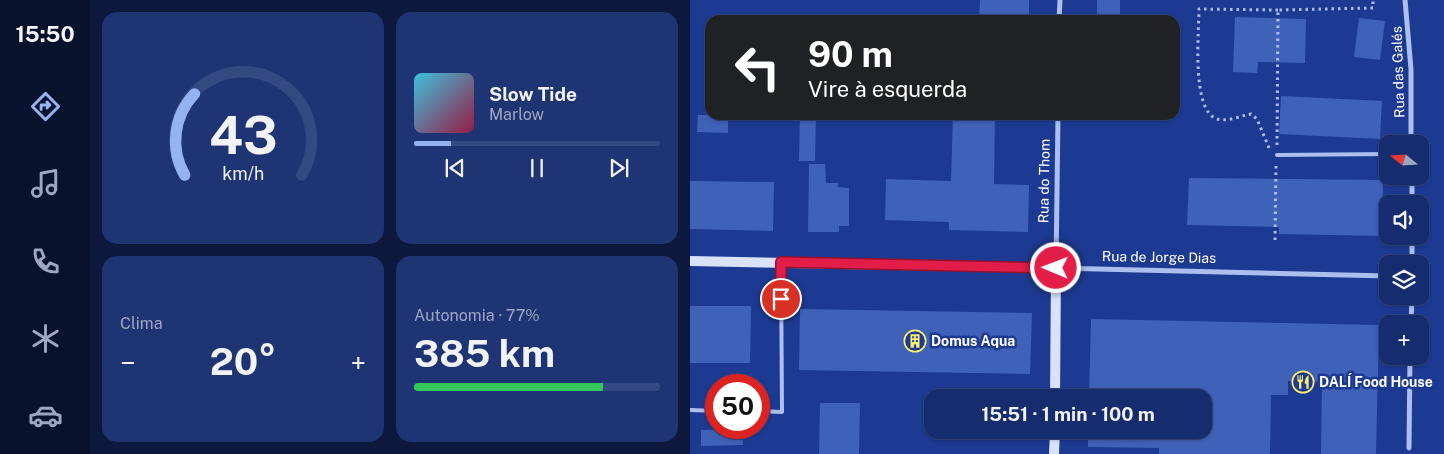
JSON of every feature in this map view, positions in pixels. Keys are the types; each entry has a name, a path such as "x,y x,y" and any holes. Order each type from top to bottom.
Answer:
{"main road":[{"name":"Rua de Jorge Dias","path":"690,261 1056,268"},
{"name":"Rua do Thom","path":"1055,389 1056,268"},
{"path":"1054,439 1054,454"}],"street":[{"path":"1059,15 1060,0"},
{"name":"Rua das Galés","path":"1405,0 1411,69 1411,135"},
{"name":"Rua do Thom","path":"1056,268 1058,120"},
{"name":"Rua de Jorge Dias","path":"1056,268 1379,276"},
{"path":"1408,448 1410,365"}],"lane":[{"path":"1277,155 1379,154"},
{"path":"770,411 782,412 781,262"},
{"path":"690,410 705,411"}],"path":[{"path":"1277,155 1270,148 1257,119 1251,114 1225,121 1215,118 1209,113 1201,95 1199,76 1199,9 1373,8 1373,0"},
{"path":"1275,240 1278,10"}],"building":[{"path":"980,0 1029,0 1029,15 979,15"},
{"path":"1097,0 1120,0 1120,15 1097,15"},
{"path":"1235,17 1306,19 1305,63 1258,62 1257,73 1233,72"},
{"path":"1359,18 1385,21 1380,60 1354,57"},
{"path":"1281,96 1382,101 1379,139 1279,134"},
{"path":"698,115 705,115 705,120 728,120 728,133 697,132"},
{"path":"800,120 816,120 815,161 799,161"},
{"path":"953,120 995,120 994,184 1029,185 1028,232 949,230 949,222 885,220 886,179 951,181"},
{"path":"809,164 825,164 826,183 838,183 838,187 849,188 849,226 839,226 839,232 808,232"},
{"path":"1189,178 1379,180 1379,185 1383,185 1383,195 1379,195 1379,236 1279,234 1279,227 1187,225"},
{"path":"690,181 774,182 773,231 690,229"},
{"path":"690,306 751,306 750,363 690,363"},
{"name":"Domus Aqua","path":"800,309 1032,313 1030,374 799,370"},
{"path":"1091,319 1379,325 1376,454 1321,454 1322,382 1288,381 1288,395 1271,395 1270,454 1159,454 1159,448 1088,447 1088,439 1212,439 1212,389 1089,389"},
{"path":"820,403 860,403 859,454 819,454"},
{"path":"701,430 705,430 705,439 743,439 743,445 701,446"}],"place":[{"name":"Domus Aqua","path":"915,341"},
{"name":"DALÍ Food House","path":"1303,382"}],"route":[{"path":"781,299 781,262 1056,268"}]}
